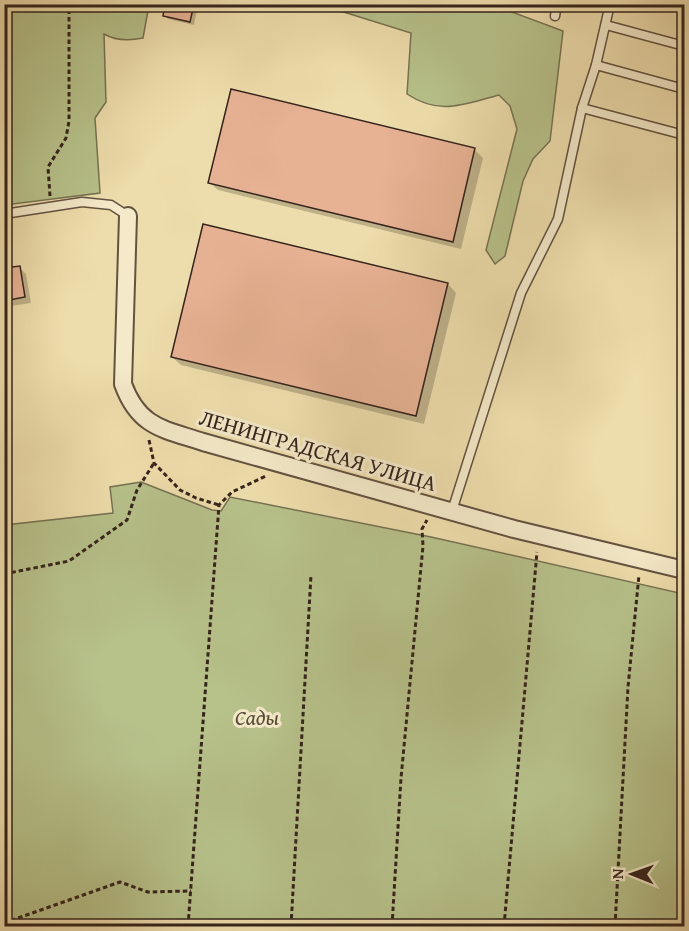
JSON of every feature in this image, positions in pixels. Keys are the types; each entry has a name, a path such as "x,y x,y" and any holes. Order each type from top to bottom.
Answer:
{"street":[{"name":"ЛЕНИНГРАДСКАЯ УЛИЦА","path":"128,216 123,384 129,400 145,419 156,426 203,442 539,535 684,570"}],"lane":[{"path":"555,16 557,4"},
{"path":"444,509 521,293 558,219 582,108 596,65 610,4"},
{"path":"606,25 684,46"},
{"path":"596,65 684,89"},
{"path":"582,108 684,135"},
{"path":"4,214 82,202 111,205 128,216"}],"path":[{"path":"51,4 69,7 69,121 66,138 48,167 51,207"},
{"path":"145,419 154,464 180,490 219,505"},
{"path":"4,574 69,561 127,520 138,490 154,464"},
{"path":"188,927 219,505 232,492 289,466"},
{"path":"392,927 401,778 423,546 422,529 444,509"},
{"path":"504,927 539,535"},
{"path":"615,927 628,687 641,560"},
{"path":"291,927 311,575"},
{"path":"4,923 120,882 148,892 191,891"}],"green space":[{"path":"5,4 149,5 143,38 123,40 104,34 106,102 95,118 100,193 5,205"},
{"path":"327,5 493,5 563,31 550,141 533,159 523,181 505,256 495,264 486,250 517,129 510,106 499,95 452,106 430,105 419,101 407,94 411,33"},
{"name":"Сады","path":"141,482 212,510 221,511 230,497 431,537 684,594 684,926 5,926 5,525 113,513 110,487"}],"building":[{"path":"165,4 194,4 190,22 163,16"},
{"path":"231,89 475,148 453,242 208,183"},
{"path":"203,224 448,283 416,416 171,357"},
{"path":"20,266 25,297 4,301 4,268"}]}
